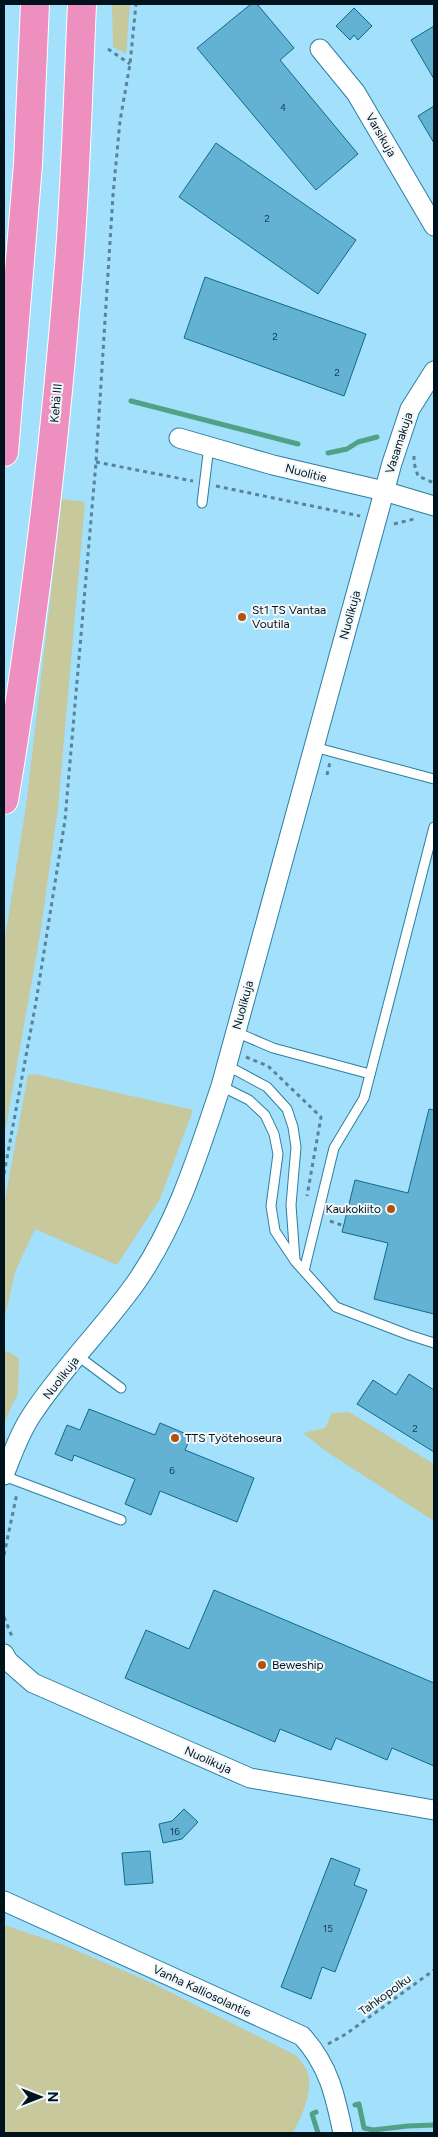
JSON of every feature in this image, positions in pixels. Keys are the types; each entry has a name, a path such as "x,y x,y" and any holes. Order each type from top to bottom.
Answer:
{"highway":[{"path":"4,452 28,164 35,4"},
{"name":"Kehä III","path":"4,800 35,592 55,419 70,256 82,4"}],"street":[{"name":"Varsikuja","path":"320,48 356,93 434,226"},
{"name":"Vasamakuja","path":"384,492 410,409 434,371"},
{"name":"Nuolitie","path":"179,438 434,506"},
{"name":"Nuolikuja","path":"4,1475 30,1416 118,1307 157,1248 179,1206 192,1173 221,1086 384,492"},
{"name":"Nuolikuja","path":"10,1648 8,1661 33,1683 250,1778 434,1810"},
{"name":"Vanha Kalliosolantie","path":"4,1901 302,2036 315,2050 325,2067 336,2098 343,2133"}],"lane":[{"path":"202,502 209,446"},
{"path":"314,747 434,779"},
{"path":"304,1271 334,1148 364,1098 434,826"},
{"path":"236,1032 273,1048 370,1074"},
{"path":"226,1065 266,1087 287,1109 296,1147 291,1205 295,1261"},
{"path":"221,1086 249,1100 264,1115 274,1134 278,1154 271,1206 275,1231 295,1261 336,1307 409,1336 434,1343"},
{"path":"78,1356 120,1388"},
{"path":"4,1475 121,1520"}],"path":[{"path":"4,1174 36,1002 65,820 96,462 113,194 120,121 130,64 136,4"},
{"path":"108,49 130,64"},
{"path":"96,462 376,520 392,526 399,522 416,519"},
{"path":"426,481 434,483"},
{"path":"4,1617 10,1648"},
{"name":"Tahkopolku","path":"346,2034 434,1970"}],"green space":[{"path":"112,4 130,4 126,54 113,47"},
{"path":"62,499 85,502 58,808 40,935 4,1138 4,944 26,806"},
{"path":"35,1074 193,1110 160,1199 117,1265 35,1229 15,1272 4,1321 4,1205 28,1075"},
{"path":"4,1351 11,1353 19,1359 18,1393 4,1423"},
{"path":"349,1412 434,1464 434,1521 327,1452 303,1433 325,1428 332,1413"},
{"path":"4,1925 61,1944 150,1982 297,2056 308,2073 309,2088 303,2111 293,2133 4,2133"}],"building":[{"path":"251,4 257,4 294,48 280,60 358,154 316,190 197,48"},
{"path":"354,8 372,26 358,40 354,35 350,40 336,26"},
{"path":"434,26 434,79 411,40"},
{"path":"434,106 434,143 418,116"},
{"path":"216,143 356,240 318,294 179,197"},
{"path":"205,277 366,334 344,396 184,338"},
{"name":"Kaukokiito","path":"429,1109 434,1110 434,1314 374,1299 388,1243 342,1232 355,1180 408,1193"},
{"path":"409,1374 434,1390 434,1452 357,1404 373,1380 396,1395"},
{"path":"89,1409 155,1435 160,1423 191,1436 185,1450 254,1478 237,1522 160,1491 151,1515 125,1504 135,1479 74,1455 72,1461 55,1454 67,1425 80,1430"},
{"name":"Beweship","path":"214,1590 434,1683 434,1766 392,1748 387,1760 336,1738 331,1750 280,1729 275,1742 125,1678 146,1630 189,1649"},
{"path":"184,1809 198,1822 182,1839 163,1843 159,1824 172,1821"},
{"path":"150,1851 153,1883 125,1885 122,1853"},
{"path":"331,1858 360,1869 354,1885 367,1890 335,1972 322,1967 311,1999 281,1987"}],"waterway":[{"path":"131,401 298,444"},
{"path":"328,453 347,449 358,442 377,437"},
{"path":"355,2105 359,2104 364,2128 373,2130 434,2125"},
{"path":"316,2112 312,2114 318,2133"}],"place":[{"name":"St1 TS Vantaa Voutila","path":"242,617"},
{"name":"Kaukokiito","path":"391,1209"},
{"name":"TTS Työtehoseura","path":"175,1438"},
{"name":"Beweship","path":"262,1665"}]}
